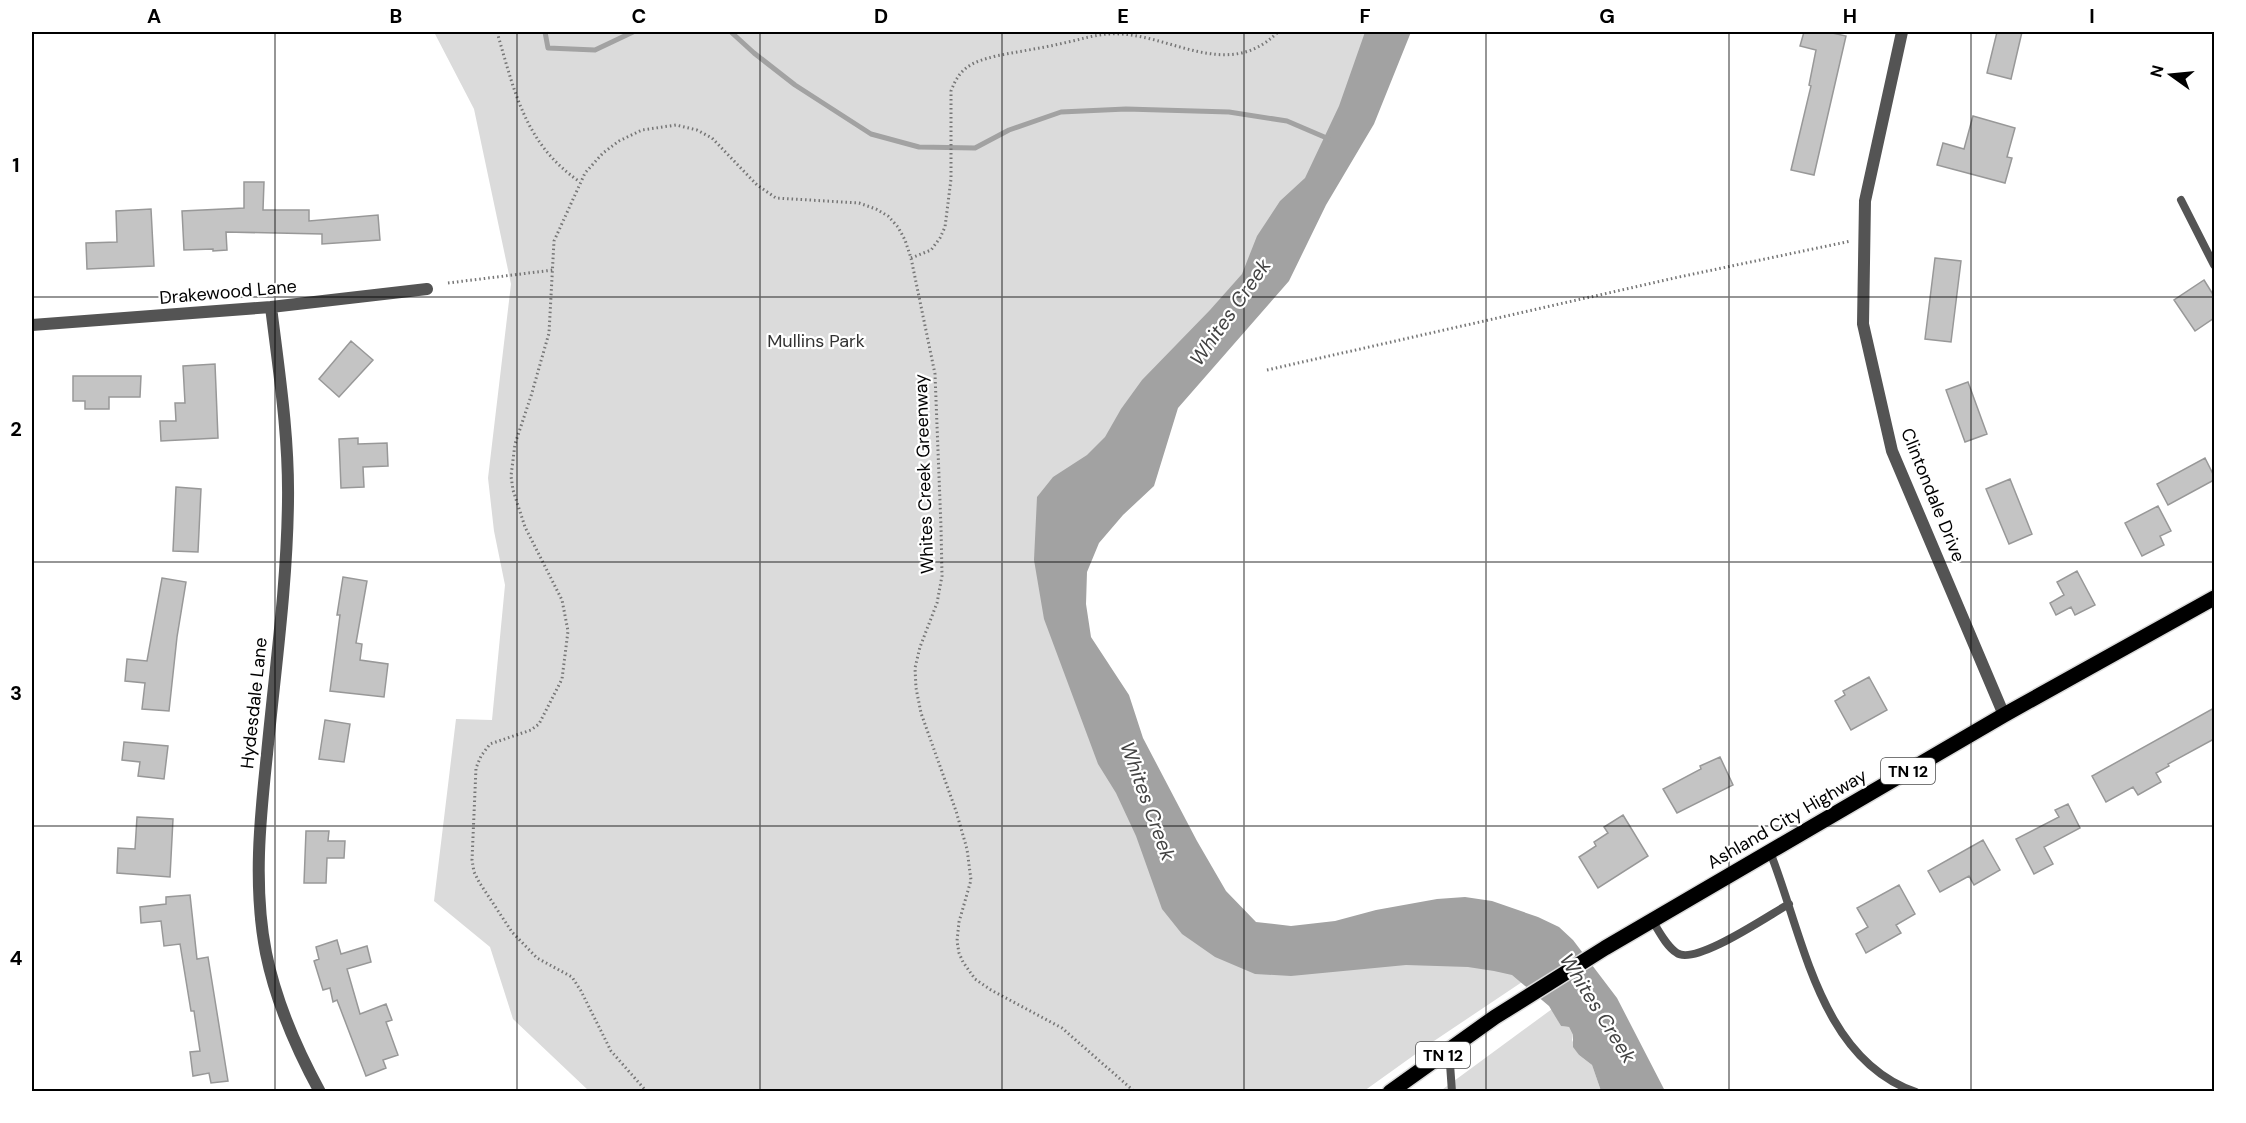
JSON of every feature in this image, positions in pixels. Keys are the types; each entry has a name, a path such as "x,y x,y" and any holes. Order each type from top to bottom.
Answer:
{"main road":[{"name":"Ashland City Highway","path":"1390,1092 1495,1017 1605,948 2004,715 2214,598"}],"street":[{"name":"Clintondale Drive","path":"1902,32 1865,201 1863,324 1892,451 2004,715"},
{"name":"Drakewood Lane","path":"32,325 272,307 427,289"},
{"name":"Hydesdale Lane","path":"272,307 286,423 288,501 283,595 261,814 258,881 266,951 279,1003 303,1061 320,1092"}],"lane":[{"path":"2181,200 2214,265"},
{"path":"1770,852 1824,1002 1838,1025 1871,1067 1899,1086 1916,1092"},
{"path":"1652,920 1667,943 1678,954 1689,957 1705,952 1789,904"},
{"path":"1449,1050 1452,1092"}],"path":[{"path":"497,32 513,87 537,141 555,163 580,183"},
{"path":"911,258 931,250 945,227 951,179 951,92 956,78 965,68 996,56 1107,34 1141,36 1203,53 1239,54 1263,44 1278,32"},
{"name":"Whites Creek Greenway","path":"647,1092 611,1051 572,977 537,958 512,932 479,882 472,860 476,768 481,756 490,744 531,730 539,724 562,679 568,631 564,608 557,587 525,527 511,476 515,444 549,333 555,241 585,173 603,153 619,141 642,130 676,125 685,126 712,138 757,185 776,198 859,203 888,216 898,227 905,240 911,258 935,374 942,526 942,576 937,603 920,646 915,668 916,688 921,713 967,849 971,880 959,922 957,941 959,952 975,979 1062,1028 1135,1092"},
{"path":"1267,370 1864,237"},
{"path":"448,283 553,270"}],"green space":[{"name":"Mullins Park","path":"434,32 1381,32 1320,166 1241,292 1119,443 1061,611 1263,966 1458,948 1525,980 1364,1091 589,1091 513,1019 490,947 434,901 456,719 492,720 505,585 494,531 488,478 511,284 474,109"},
{"path":"1552,1009 1561,1026 1569,1027 1579,1055 1592,1065 1601,1091 1439,1092"}],"water":[{"name":"Whites Creek","path":"1365,32 1411,32 1374,124 1326,205 1289,281 1178,408 1154,486 1123,515 1099,543 1087,572 1086,604 1091,637 1129,695 1143,738 1197,841 1226,891 1256,922 1291,926 1335,921 1376,910 1437,899 1465,897 1492,901 1538,917 1559,927 1573,940 1617,998 1665,1091 1601,1091 1592,1065 1573,1047 1573,1035 1569,1027 1561,1026 1549,1006 1512,975 1468,967 1406,965 1291,976 1255,974 1215,957 1182,934 1162,909 1136,836 1116,793 1098,764 1044,619 1034,560 1037,497 1053,477 1087,455 1105,437 1121,409 1142,380 1242,274 1257,236 1280,201 1305,178 1339,106"}],"building":[{"path":"1804,32 1828,32 1846,36 1814,175 1791,170 1811,86 1809,85 1816,50 1800,46"},
{"path":"1997,32 2022,32 2011,79 1987,73"},
{"path":"1973,116 2015,128 2007,157 2012,158 2005,183 1937,165 1943,143 1964,149"},
{"path":"244,182 264,182 263,210 309,210 309,221 378,215 380,240 322,244 322,234 226,232 227,250 184,250 182,211 244,208"},
{"path":"151,209 154,266 87,269 86,243 117,242 116,211"},
{"path":"1935,258 1961,261 1951,342 1925,339"},
{"path":"2204,280 2214,296 2214,318 2195,331 2174,300"},
{"path":"351,341 373,360 339,397 319,379"},
{"path":"215,364 218,438 161,441 160,421 176,421 175,403 185,403 183,366"},
{"path":"73,376 141,376 140,397 109,397 109,409 85,409 85,401 73,401"},
{"path":"1968,382 1987,434 1965,442 1946,390"},
{"path":"358,438 358,444 387,443 388,466 363,467 364,487 341,488 339,439"},
{"path":"2205,458 2214,480 2168,505 2157,484"},
{"path":"2010,479 2032,534 2009,544 1986,489"},
{"path":"176,487 201,489 198,552 173,551"},
{"path":"2158,506 2171,531 2160,536 2164,545 2142,556 2125,523"},
{"path":"2077,571 2095,605 2075,615 2071,607 2056,615 2050,603 2064,595 2057,582"},
{"path":"343,577 367,581 356,643 362,644 360,660 388,664 384,697 330,691"},
{"path":"162,578 186,582 169,711 142,709 145,683 125,681 127,659 147,661"},
{"path":"1869,677 1887,710 1851,730 1835,701 1845,695 1843,691"},
{"path":"2214,708 2214,739 2156,773 2161,782 2138,795 2133,787 2106,802 2092,776"},
{"path":"325,720 350,724 344,762 319,759"},
{"path":"124,742 168,746 164,779 138,776 140,762 122,760"},
{"path":"1720,757 1733,785 1677,813 1663,789 1701,769 1700,766"},
{"path":"2068,804 2080,828 2044,847 2053,864 2034,874 2016,839 2059,817 2055,810"},
{"path":"1623,815 1648,856 1598,888 1579,857 1596,846 1594,842 1608,833 1604,827"},
{"path":"137,817 173,819 170,877 117,873 118,848 135,849"},
{"path":"306,831 329,831 328,841 345,841 344,858 327,858 326,883 304,883"},
{"path":"1983,840 2000,870 1974,885 1969,876 1940,892 1928,871"},
{"path":"1899,885 1915,914 1896,925 1901,933 1866,953 1856,934 1868,927 1857,908"},
{"path":"190,895 197,959 208,957 228,1081 211,1083 209,1073 193,1076 190,1052 200,1051 180,944 164,946 161,921 141,923 140,907 166,904 166,897"},
{"path":"337,940 341,954 367,946 371,962 347,969 360,1014 386,1004 392,1020 386,1022 398,1055 383,1060 386,1068 366,1076 337,1000 333,1002 330,988 323,990 314,961 319,959 316,947"}],"waterway":[{"path":"545,32 548,48 595,50 633,32"},
{"path":"731,32 795,85 871,134 919,147 975,148 1009,130 1061,112 1126,109 1229,112 1287,121 1329,139"}]}
